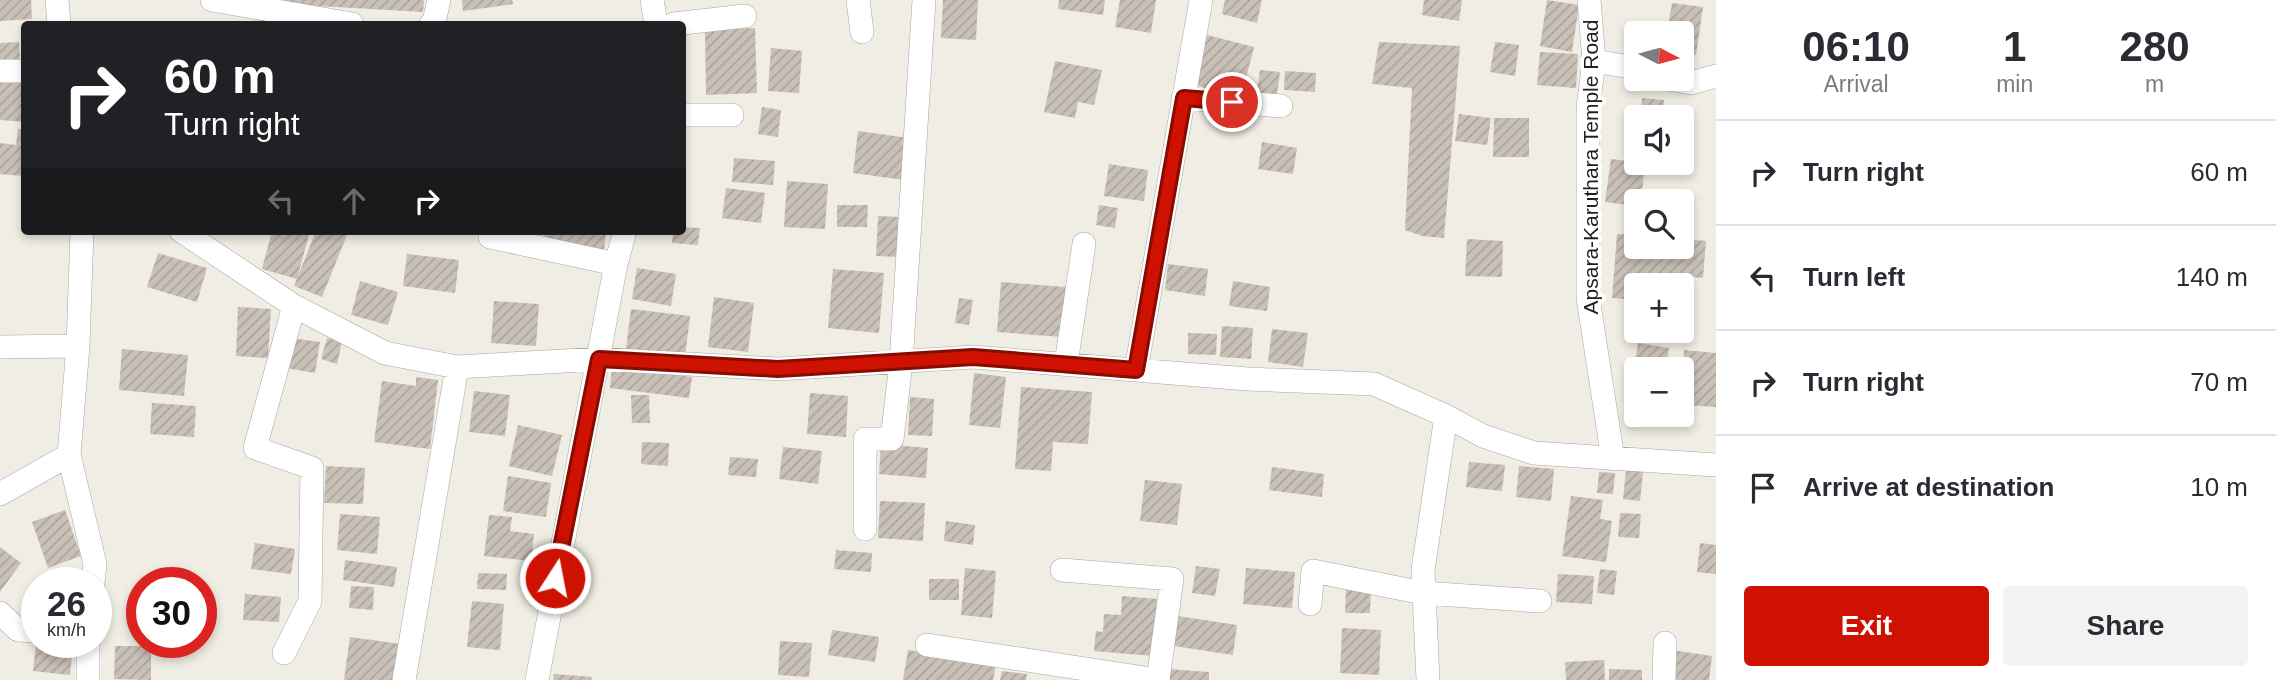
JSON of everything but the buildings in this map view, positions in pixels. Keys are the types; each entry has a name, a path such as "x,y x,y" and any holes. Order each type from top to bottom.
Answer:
{"street":[{"path":"57,0 59,21"},
{"path":"212,0 334,21"},
{"path":"434,21 439,0"},
{"path":"652,0 656,21"},
{"path":"858,0 862,33"},
{"path":"865,530 865,439 892,439 901,363 924,0"},
{"path":"1136,370 1201,0"},
{"name":"Apsara-Karuthara Temple Road","path":"1589,0 1594,61 1588,108 1588,298 1613,459"},
{"path":"686,23 745,16"},
{"path":"1594,61 1624,66"},
{"path":"0,71 21,71"},
{"path":"1694,82 1716,76"},
{"path":"1184,98 1281,106"},
{"path":"686,115 732,114"},
{"path":"82,235 78,346 69,455 95,567"},
{"path":"187,235 294,306 385,353 457,367 599,359 778,369 973,357 1248,379 1374,384 1446,416 1483,436 1534,453 1716,465"},
{"path":"537,680 616,264 624,235"},
{"path":"490,237 616,264"},
{"path":"1066,363 1084,244"},
{"path":"284,653 310,601 312,468 255,448 294,306"},
{"path":"0,347 78,346"},
{"path":"404,680 457,367"},
{"path":"1427,680 1423,570 1446,416"},
{"path":"0,494 69,455"},
{"path":"927,645 1158,680 1172,579 1062,570"},
{"path":"1310,604 1313,571 1423,593 1539,601"},
{"path":"0,613 21,630"},
{"path":"1664,680 1665,643"},
{"path":"88,658 88,680"}],"route":[{"path":"555,578 599,359 778,369 973,357 1136,370 1184,98 1232,102"}]}
